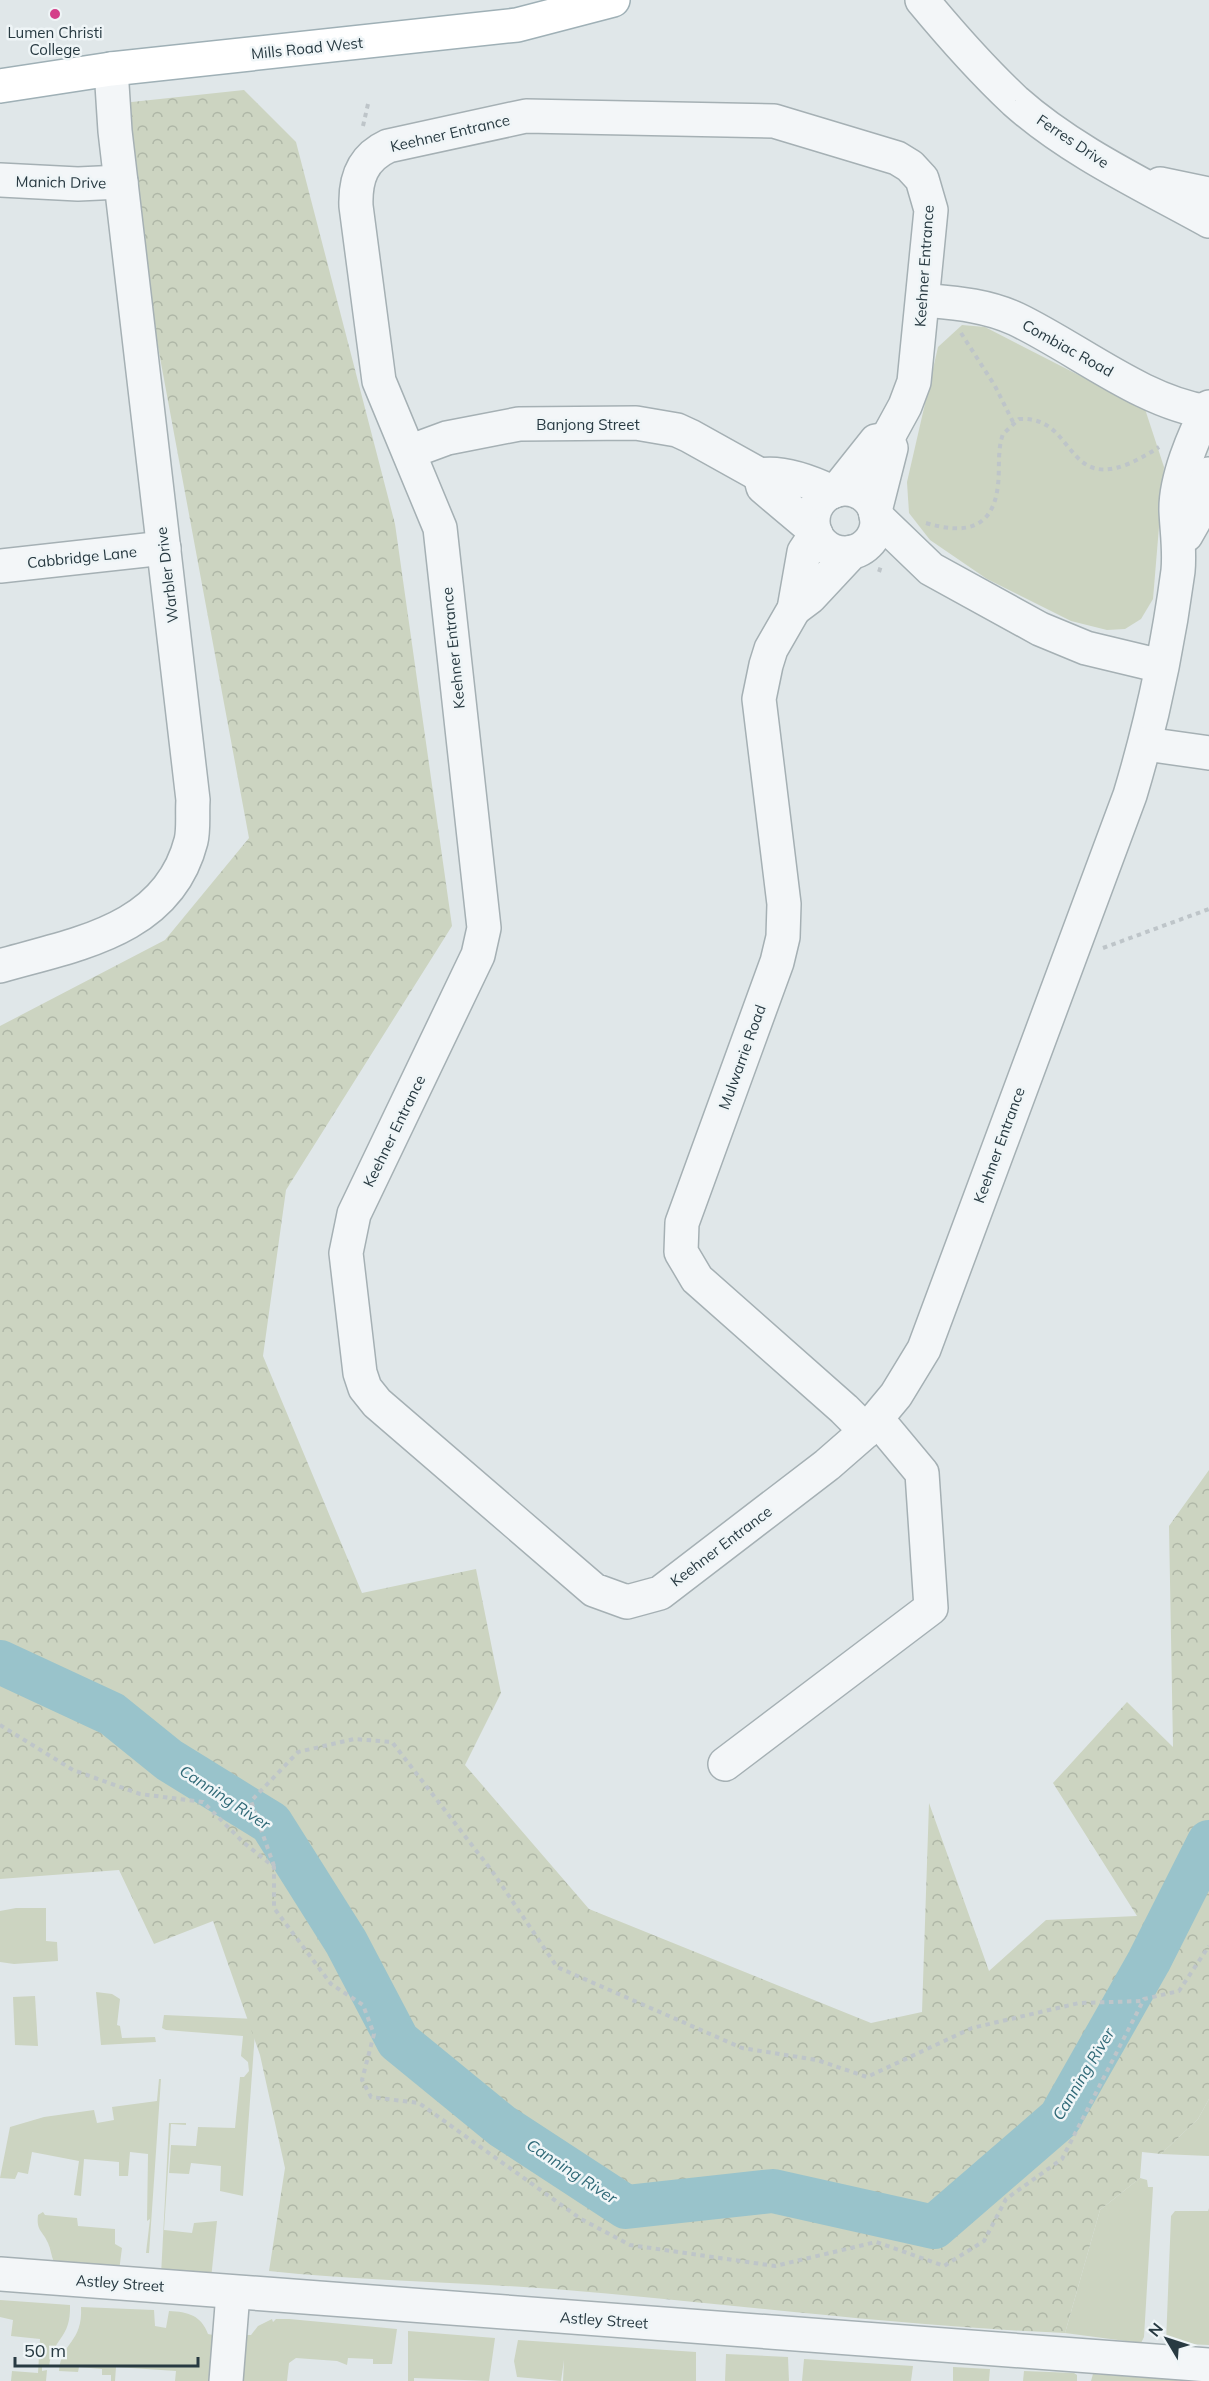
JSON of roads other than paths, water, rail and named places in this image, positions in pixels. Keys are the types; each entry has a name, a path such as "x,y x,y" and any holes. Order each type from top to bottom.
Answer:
{"main road":[{"name":"Mills Road West","path":"0,86 111,69 517,25 613,0"}],"street":[{"name":"Ferres Drive","path":"922,0 954,38 1016,101 1066,140 1209,221"},
{"name":"Ferres Drive","path":"943,0 954,38"},
{"name":"Warbler Drive","path":"0,966 98,937 142,916 175,880 191,841 193,800 121,182 111,69"},
{"name":"Keehner Entrance","path":"887,439 905,406 914,382 931,210 926,188 916,171 897,158 774,121 526,116 388,146 373,153 362,167 356,189 357,206 380,381 440,528 484,928 478,955 354,1214 346,1253 360,1372 364,1388 377,1403 594,1590 627,1602 660,1593 827,1465 871,1425 910,1372 934,1326 1130,795 1146,744 1180,544 1176,510 1179,488 1194,438 1208,410"},
{"path":"1129,177 1209,194"},
{"name":"Manich Drive","path":"0,180 78,184 121,182"},
{"name":"Combiac Road","path":"923,300 975,304 1015,318 1167,402 1208,410"},
{"name":"Banjong Street","path":"409,452 447,438 519,424 636,423 677,430 760,475 773,473 835,491"},
{"name":"Keehner Entrance","path":"835,491 876,441 887,439"},
{"name":"Keehner Entrance","path":"875,513 891,448 887,439"},
{"name":"Keehner Entrance","path":"1180,544 1194,521 1209,474"},
{"name":"Banjong Street","path":"760,475 763,487 815,532"},
{"path":"931,569 867,560 826,548 815,532 813,519 818,504 835,491 851,490 861,494 875,513 931,569 1040,629 1086,648 1161,666"},
{"path":"867,560 875,513"},
{"name":"Mulwarrie Road","path":"725,1764 931,1608 922,1473 871,1425 844,1409 697,1280 681,1252 682,1222 777,962 783,937 784,904 759,699 771,649 794,609 804,552 815,532"},
{"name":"Cabbridge Lane","path":"0,566 164,548"},
{"name":"Mulwarrie Road","path":"794,609 867,560"},
{"path":"1146,744 1209,753"},
{"name":"Astley Street","path":"0,2274 1209,2365"},
{"path":"226,2381 233,2293"}],"waterway":[{"name":"Canning River","path":"0,1662 112,1714 169,1760 271,1823 346,1942 398,2041 502,2126 626,2207 773,2191 934,2227 1060,2118 1149,1961 1209,1842"}],"place":[{"name":"Lumen Christi College","path":"55,14"}]}
